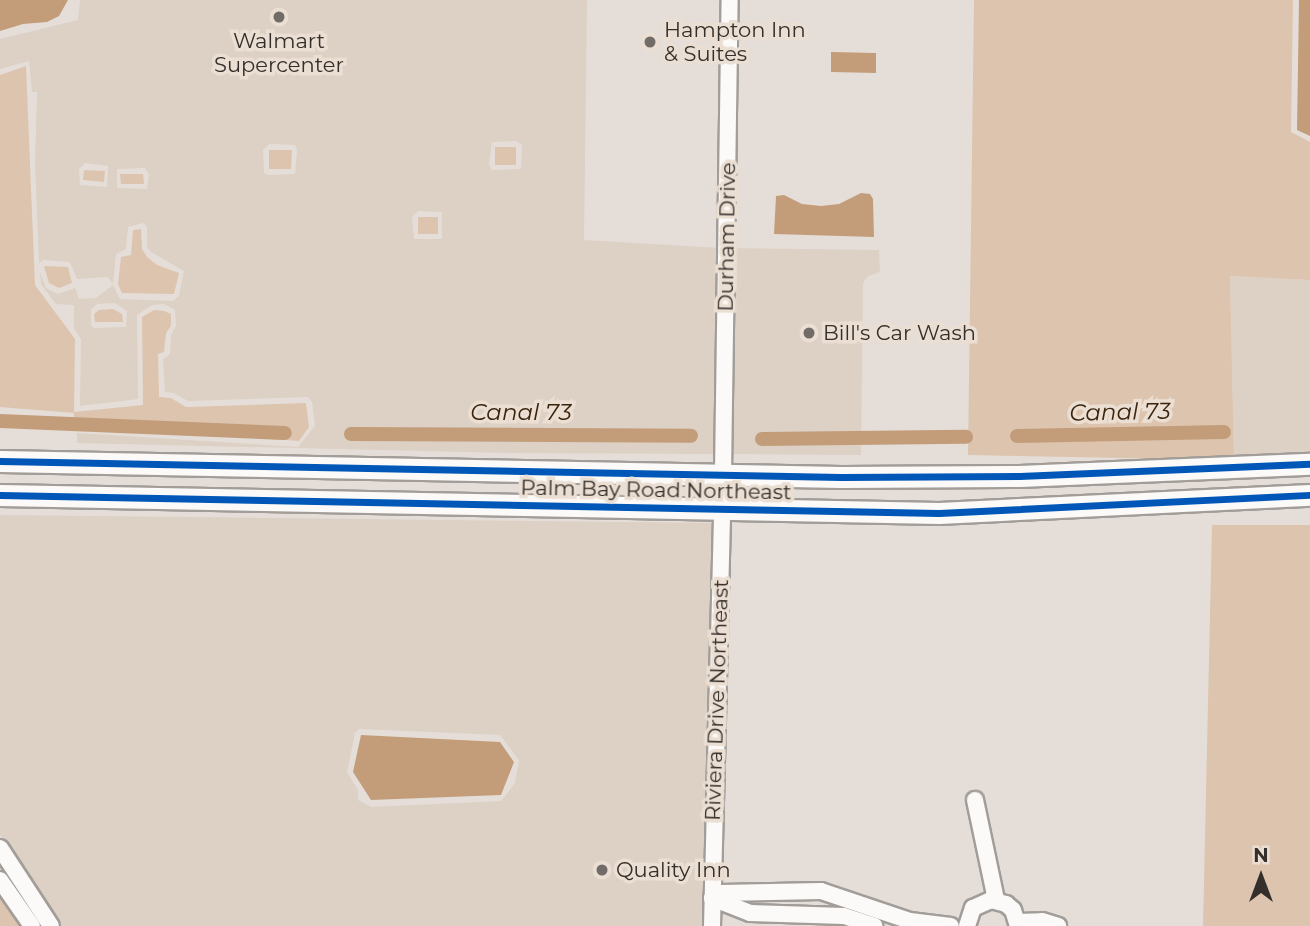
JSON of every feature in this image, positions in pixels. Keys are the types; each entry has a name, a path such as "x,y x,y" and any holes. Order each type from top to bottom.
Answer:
{"main road":[{"name":"Palm Bay Road Northeast","path":"0,461 841,477 1019,476 1310,464"},
{"path":"266,499 289,490 317,468"},
{"path":"315,499 331,480 354,468"},
{"name":"Palm Bay Road Northeast","path":"0,495 939,513 1310,495"}],"street":[{"name":"Durham Drive","path":"723,473 730,0"},
{"name":"Riviera Drive Northeast","path":"712,926 723,473"},
{"path":"975,800 996,900"},
{"path":"0,848 51,926"},
{"path":"0,880 32,926"},
{"path":"712,898 721,893 821,891 838,898 848,916 874,926"},
{"path":"712,898 750,913 848,916 951,926"},
{"path":"967,926 973,908 981,902 996,900 1013,910 1018,924 1042,921 1058,926"}],"shaded area":[{"path":"0,0 68,0 59,16 47,22 23,24 0,31"},
{"path":"80,0 587,0 584,240 720,248 717,454 510,453 77,443 77,433 298,447 315,426 312,402 308,397 188,401 174,393 165,392 163,359 170,354 171,335 176,326 175,310 164,304 152,305 137,315 138,399 80,406 81,339 74,328 74,305 56,304 41,284 40,272 46,288 58,294 75,288 79,299 96,298 113,285 120,299 173,301 179,296 184,271 151,252 147,247 147,227 143,223 128,227 126,249 116,254 113,283 107,277 77,279 70,262 44,260 39,263 35,165 37,92 32,92 29,61 0,69 0,39 78,20","holes":["516,141 522,145 521,169 492,170 489,165 492,142","269,144 295,145 295,174 264,173 263,150","85,163 108,166 107,187 80,185 79,169","145,168 149,174 147,189 117,188 117,169","418,211 442,212 442,239 414,239 412,217","115,303 127,311 126,327 94,328 91,325 91,309 97,304"]},
{"path":"974,0 1293,0 1291,132 1310,142 1310,280 1230,276 1234,460 968,455"},
{"path":"1299,0 1310,0 1310,136 1297,130"},
{"path":"831,52 876,53 876,73 831,72"},
{"path":"26,66 35,285 75,339 74,412 143,405 142,317 154,310 164,311 171,314 171,326 166,333 164,352 158,354 159,397 171,398 186,407 306,403 309,427 299,441 73,426 74,413 0,407 0,75"},
{"path":"495,147 516,147 516,165 495,165"},
{"path":"269,150 292,150 291,169 269,169"},
{"path":"84,170 105,171 104,182 83,180"},
{"path":"120,174 143,174 144,184 121,184"},
{"path":"861,193 870,194 873,199 874,237 774,234 776,196 784,195 802,204 821,206 839,204"},
{"path":"418,217 438,217 438,234 418,234"},
{"path":"141,229 142,249 147,257 157,265 179,273 174,294 122,293 118,284 121,257 131,255 133,230"},
{"path":"733,248 879,250 880,272 868,276 863,283 861,455 730,454"},
{"path":"44,266 68,267 72,283 59,288 49,283"},
{"path":"1230,276 1310,280 1310,456 1234,460"},
{"path":"113,309 122,314 123,322 95,322 94,314 99,310"},
{"path":"0,515 715,523 703,894 705,926 60,926 0,835","holes":["359,729 500,735 519,760 515,783 501,801 371,807 358,800 358,790 347,772 355,733"]},
{"path":"1212,525 1310,525 1310,926 1203,926"},
{"path":"361,735 500,742 514,762 501,795 371,800 353,772"},
{"path":"0,893 24,926 0,926"}],"waterway":[{"name":"Canal 73","path":"0,421 285,433"},
{"name":"Canal 73","path":"1017,436 1224,432"},
{"name":"Canal 73","path":"351,434 691,436"},
{"name":"Canal 73","path":"762,439 966,437"}],"cycle path":[{"path":"0,461 841,477 1019,476 1310,464"},
{"path":"0,495 939,513 1310,495"}],"place":[{"name":"Walmart Supercenter","path":"279,17"},
{"name":"Hampton Inn & Suites","path":"650,42"},
{"name":"Bill's Car Wash","path":"809,333"},
{"name":"Quality Inn","path":"602,870"}]}
